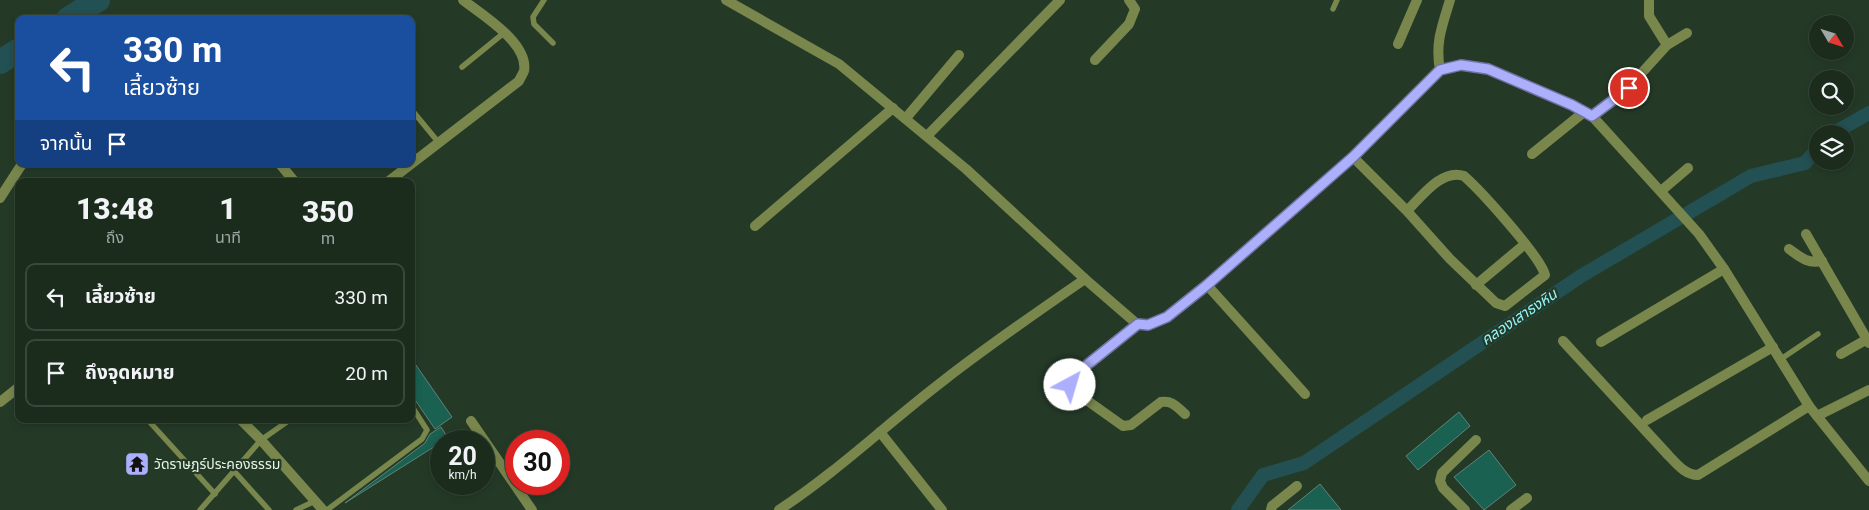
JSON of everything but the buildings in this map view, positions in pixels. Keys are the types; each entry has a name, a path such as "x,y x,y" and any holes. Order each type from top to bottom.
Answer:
{"street":[{"path":"415,161 518,81 524,71 522,58 516,46 504,32 463,0"},
{"path":"726,0 839,64 966,169 1085,279 1138,324 1148,325 1167,317 1207,285 1353,157 1440,70 1461,65 1488,69 1588,114 1674,204 1699,234 1724,269 1809,406 1869,481"},
{"path":"927,136 1060,0"},
{"path":"1095,60 1129,24 1135,9 1128,0"},
{"path":"1398,44 1417,0"},
{"path":"1440,70 1437,52 1439,37 1450,0"},
{"path":"1649,0 1649,16 1667,45"},
{"path":"1532,154 1588,114 1629,88 1667,45 1687,33"},
{"path":"906,118 959,55"},
{"path":"755,226 893,108"},
{"path":"1353,157 1407,211 1450,259 1496,303 1505,306 1545,275 1540,262 1525,244 1470,182 1458,174 1440,180 1407,211"},
{"path":"0,198 20,167"},
{"path":"282,167 292,178"},
{"path":"393,178 407,167"},
{"path":"1661,191 1688,168"},
{"path":"1806,234 1868,340 1841,354"},
{"path":"1476,285 1525,244"},
{"path":"1788,249 1812,263 1822,261"},
{"path":"1601,342 1724,269"},
{"path":"779,510 798,497 985,348 1085,279"},
{"path":"1207,285 1305,394"},
{"path":"1138,324 1072,377 1070,380 1071,389 1123,426 1131,425 1161,402 1171,402 1185,414"},
{"path":"1563,341 1669,456 1691,475 1698,474 1809,406"},
{"path":"1647,420 1773,347"},
{"path":"0,402 15,390"},
{"path":"1817,416 1869,390"},
{"path":"471,421 532,510"},
{"path":"244,423 323,510"},
{"path":"880,432 942,510"},
{"path":"1465,510 1443,488 1440,481 1442,473 1476,440"},
{"path":"1271,510 1272,506 1297,486"},
{"path":"1511,510 1527,498"}],"lane":[{"path":"544,0 533,17 534,24 553,43"},
{"path":"1333,9 1337,0"},
{"path":"462,68 504,32"},
{"path":"415,114 439,143"},
{"path":"1781,359 1818,334"},
{"path":"327,510 422,439 427,430 415,411"},
{"path":"150,423 215,494"},
{"path":"200,510 261,440 285,423"},
{"path":"234,471 269,510"},
{"path":"296,510 316,501"}],"waterway":[{"path":"74,15 98,0"},
{"path":"0,62 15,53"},
{"name":"คลองเสาธงหิน","path":"1848,125 1869,113"},
{"name":"คลองเสาธงหิน","path":"1238,510 1263,475 1304,463 1581,276 1751,176 1805,163 1809,158"}],"place":[{"name":"วัดราษฎร์ประคองธรรม","path":"137,464"}],"route":[{"path":"1070,385 1072,377 1138,324 1148,325 1167,317 1207,285 1353,157 1440,70 1450,66 1461,65 1488,69 1572,105 1592,116 1629,88"}]}
